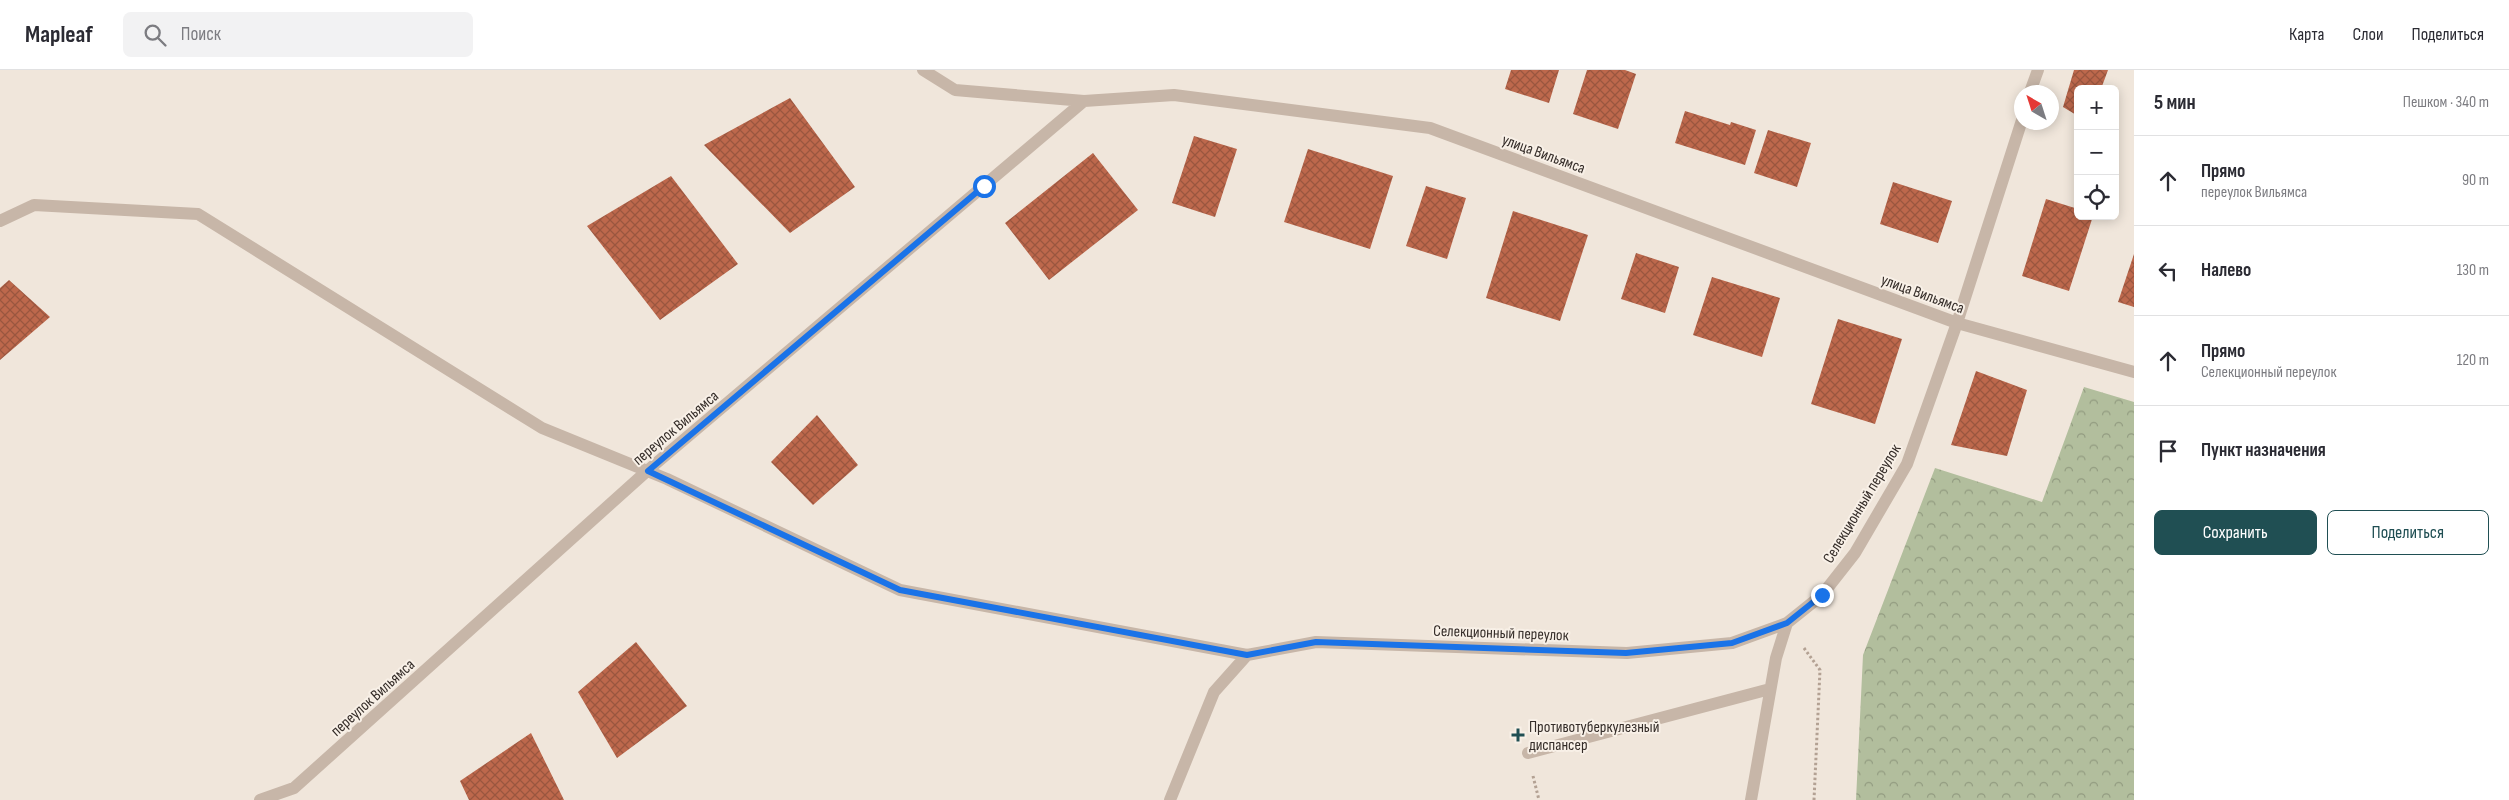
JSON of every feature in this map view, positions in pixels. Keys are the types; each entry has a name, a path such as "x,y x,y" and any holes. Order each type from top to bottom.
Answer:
{"street":[{"name":"улица Вильямса","path":"923,70 955,90 1084,100 1174,94 1430,128 1957,323 2134,372"},
{"path":"2033,85 2038,70"},
{"name":"переулок Вильямса","path":"296,794 648,471 1084,100"},
{"name":"Селекционный переулок","path":"1247,655 1316,642 1626,653 1732,643 1787,623 1822,595 1855,553 1907,464 1957,323 2019,130"},
{"path":"0,221 34,205 198,214 542,428 648,471 900,590 1247,655"},
{"path":"1751,800 1776,658 1787,623"},
{"path":"1170,800 1214,692 1247,655"},
{"path":"1528,753 1770,689"},
{"path":"260,800 296,794"}],"path":[{"path":"1787,623 1820,670 1814,800"}],"green space":[{"path":"2084,387 2134,402 2134,800 1856,800 1863,655 1935,468 2042,502"}],"building":[{"path":"1511,70 1559,70 1549,103 1505,89"},
{"path":"1587,70 1625,70 1636,74 1618,129 1573,114"},
{"path":"2074,70 2108,70 2102,85 2074,85 2074,114 2063,107"},
{"path":"790,98 855,187 790,233 704,145"},
{"path":"1685,111 1730,125 1731,122 1756,130 1745,165 1675,143"},
{"path":"1768,130 1811,143 1797,187 1754,173"},
{"path":"1194,136 1237,149 1215,217 1172,203"},
{"path":"1308,149 1393,176 1370,249 1284,222"},
{"path":"1093,153 1138,210 1049,280 1005,223"},
{"path":"671,176 738,264 660,320 587,226"},
{"path":"1893,182 1952,201 1938,243 1880,224"},
{"path":"1426,186 1466,198 1447,259 1406,246"},
{"path":"2046,199 2074,208 2074,220 2092,220 2069,291 2022,276"},
{"path":"1513,211 1588,235 1560,321 1486,298"},
{"path":"1636,253 1679,267 1665,313 1621,299"},
{"path":"2134,254 2134,307 2118,302"},
{"path":"1712,277 1780,298 1762,357 1693,335"},
{"path":"9,280 50,317 0,360 0,288"},
{"path":"1838,319 1902,339 1875,424 1811,404"},
{"path":"1976,371 2027,390 2007,456 1951,445"},
{"path":"817,415 858,465 813,505 771,462"},
{"path":"636,642 687,706 617,758 578,692"},
{"path":"531,733 564,800 469,800 460,781"}],"place":[{"name":"Противотуберкулезный диспансер","path":"1518,735"}],"route":[{"path":"984,186 648,471 900,590 1247,655 1316,642 1626,653 1732,643 1787,623 1822,595"}]}
